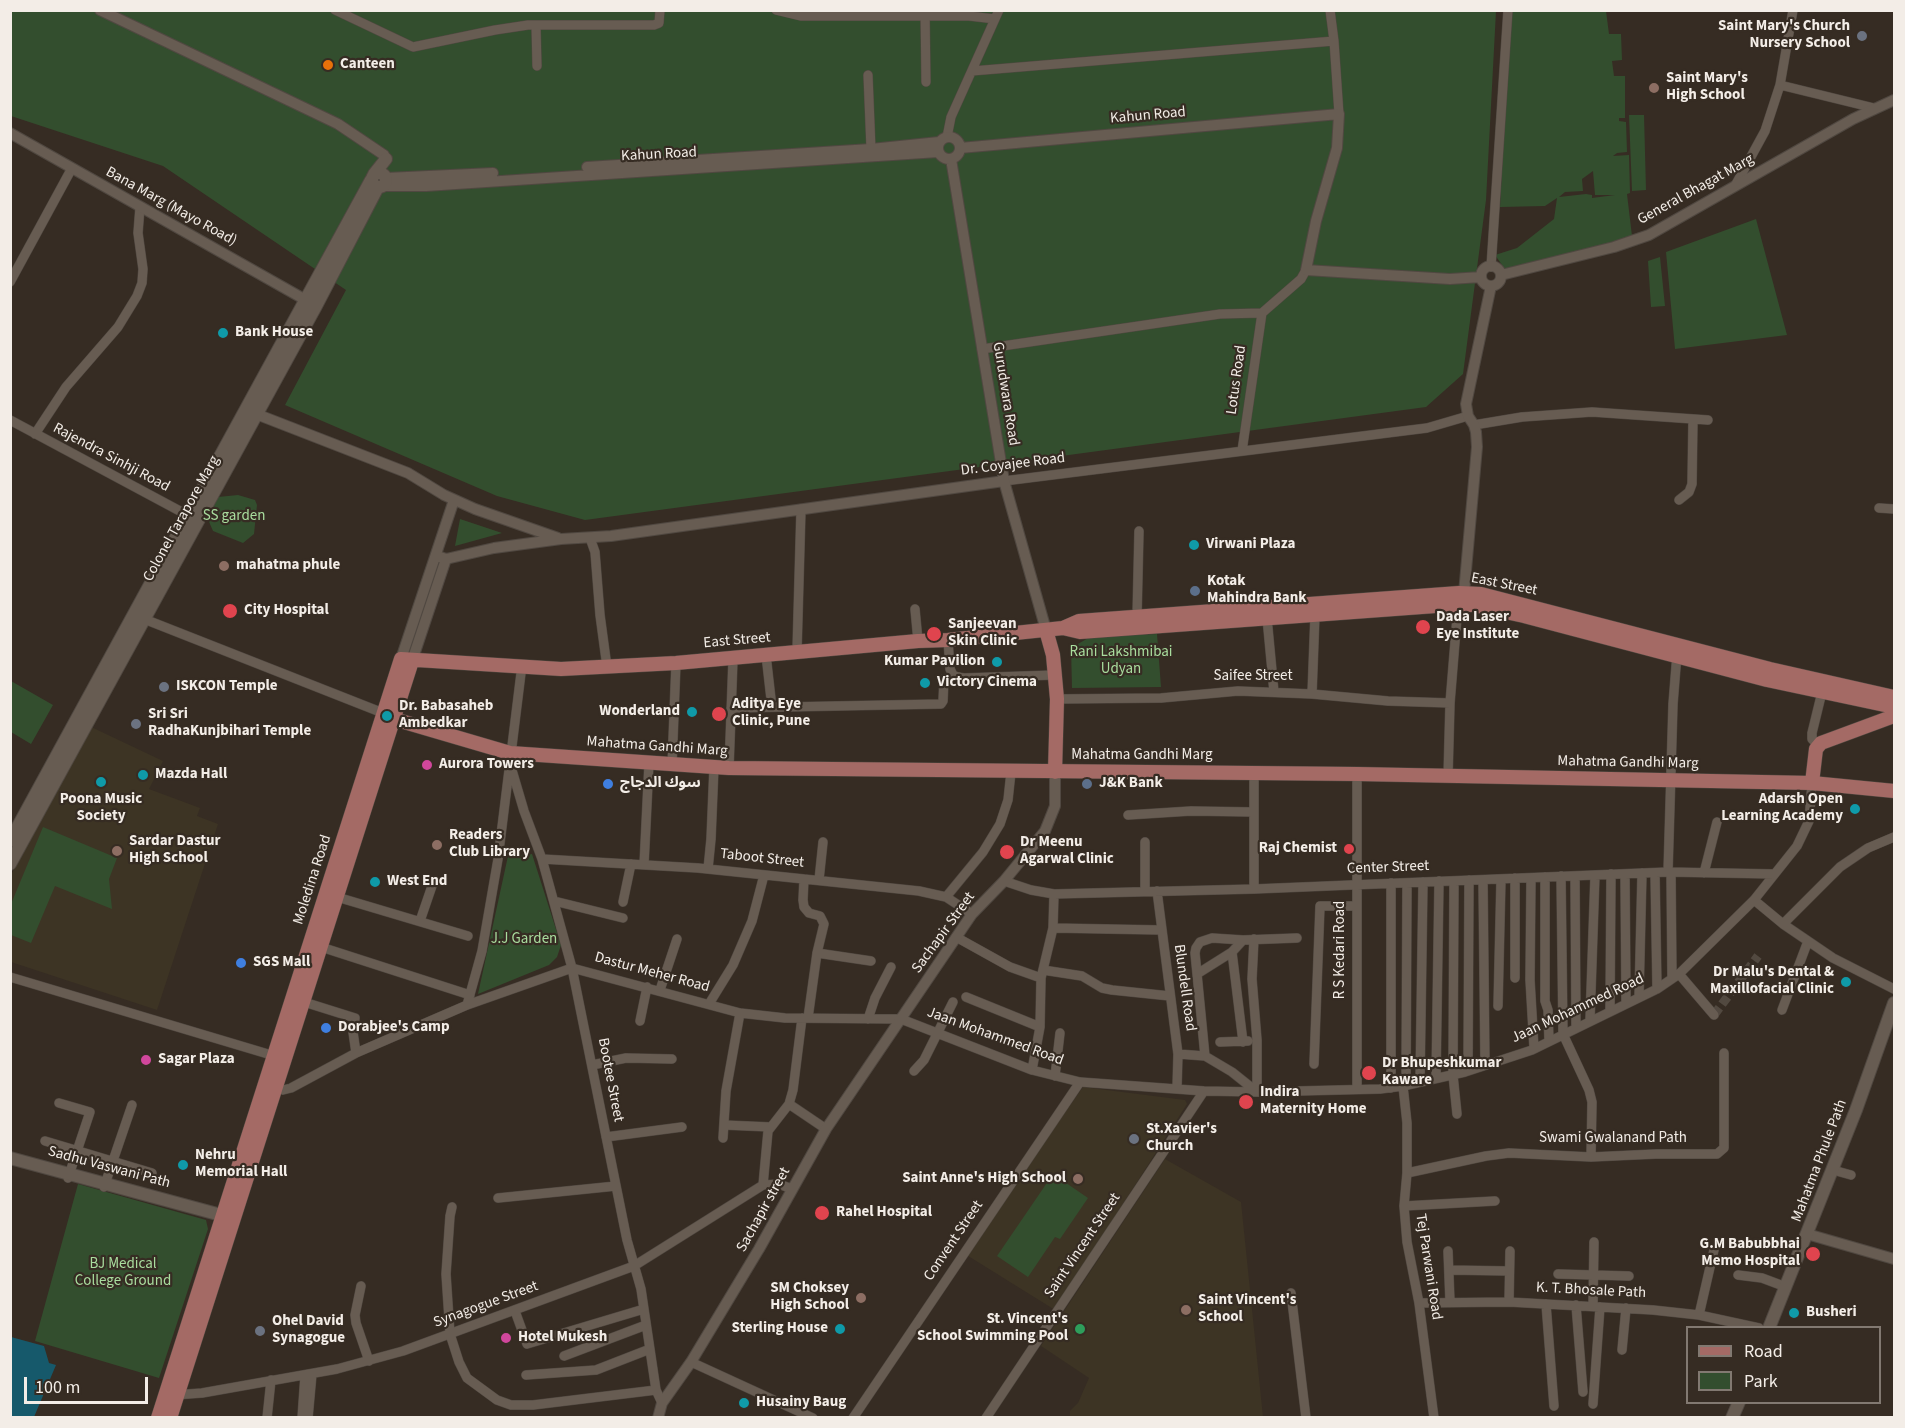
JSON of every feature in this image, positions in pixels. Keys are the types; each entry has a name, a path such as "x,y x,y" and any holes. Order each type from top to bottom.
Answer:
{"main road":[{"path":"379,180 386,159"},
{"name":"Colonel Tarapore Marg","path":"10,841 139,617 379,180"},
{"name":"East Street","path":"1063,628 1080,632 1316,615 1461,599"},
{"name":"East Street","path":"407,660 561,669 607,667 733,659 798,651 948,640 1063,628 1079,621 1461,599 1473,605 1894,697"},
{"name":"Colonel Tarapore Marg","path":"10,864 139,617"},
{"path":"1046,630 1053,655 1057,699 1055,772"},
{"name":"East Street","path":"1678,651 1822,692 1894,707"},
{"name":"Moledina Road","path":"228,1220 407,660"},
{"name":"Moledina Road","path":"228,1220 276,1088 280,1058 304,1002 389,716"},
{"name":"Mahatma Gandhi Marg","path":"389,716 510,760 729,768 1357,774 1812,783 1894,791"},
{"path":"1812,783 1816,749 1821,743 1894,716"},
{"name":"Mahatma Phule Path","path":"1771,1326 1833,1170 1894,1004"},
{"name":"Sadhu Vaswani Path","path":"10,1158 228,1220"},
{"name":"Sadhu Vaswani Path","path":"10,1163 69,1175"},
{"path":"158,1418 171,1394 228,1220"},
{"path":"170,1418 171,1394"},
{"path":"1732,1418 1738,1404"}],"street":[{"path":"100,10 332,121 386,159"},
{"path":"335,10 413,48 495,30 536,26 654,25 659,23 660,10"},
{"path":"776,10 801,16 925,13 997,15 941,144 944,159 956,157 960,148 956,139 941,144"},
{"path":"982,349 1220,314 1262,313 1301,279 1306,270 1316,221 1337,148 1339,114 1330,10"},
{"path":"1491,267 1508,10"},
{"path":"1735,186 1765,131 1780,85 1793,10"},
{"path":"925,13 926,82"},
{"path":"536,26 537,66"},
{"path":"972,71 1334,41"},
{"path":"868,75 871,149"},
{"path":"1780,85 1874,108"},
{"name":"General Bhagat Marg","path":"1500,275 1633,241 1666,226 1874,108 1894,100"},
{"name":"Kahun Road","path":"960,148 1339,114"},
{"name":"Bana Marg (Mayo Road)","path":"10,133 311,303"},
{"name":"Kahun Road","path":"379,180 941,144"},
{"name":"Kahun Road","path":"379,180 426,186 941,144"},
{"name":"Gurudwara Road","path":"951,159 1004,481 1046,630"},
{"path":"10,282 72,168"},
{"path":"36,434 66,387 118,327 137,296 142,283 143,269 138,233 140,207"},
{"path":"1491,267 1498,270 1500,275 1498,283 1491,286 1485,284 1481,277 1484,270 1491,267"},
{"path":"1306,270 1450,279 1481,277"},
{"path":"1448,777 1450,703 1477,447 1467,396 1491,286"},
{"name":"Lotus Road","path":"1242,451 1262,313"},
{"path":"251,412 408,473 449,498 561,539"},
{"name":"Dr. Coyajee Road","path":"441,557 512,545 591,538 1004,481 1427,428 1471,420 1592,412 1707,420"},
{"path":"1679,500 1689,492 1692,484 1693,419"},
{"name":"Rajendra Sinhji Road","path":"10,420 193,519"},
{"path":"407,660 441,557 449,498"},
{"path":"1879,507 1894,509"},
{"path":"798,651 801,509"},
{"path":"512,545 517,537 518,529 515,523"},
{"path":"1137,617 1139,531"},
{"path":"591,538 595,552 607,667"},
{"path":"915,609 918,641"},
{"path":"1312,694 1316,615"},
{"name":"Mahatma Gandhi Marg","path":"139,617 389,716"},
{"path":"1267,618 1274,692"},
{"path":"948,640 950,669 953,675 959,677"},
{"path":"1678,651 1671,780 1670,872 1676,976 1713,1013"},
{"path":"766,655 771,699"},
{"path":"729,768 733,659"},
{"path":"672,765 676,663"},
{"path":"467,1005 482,951 498,859 522,666"},
{"path":"731,708 939,704 944,701 944,679 1054,675"},
{"name":"Saifee Street","path":"1057,699 1161,698 1238,691 1450,703"},
{"path":"1819,746 1812,739 1812,733 1822,692"},
{"name":"Bootee Street","path":"510,760 524,811 542,859 572,968 616,1186 641,1289 656,1390 662,1404"},
{"path":"644,865 649,764"},
{"path":"708,869 714,767"},
{"path":"946,897 983,852 999,824 1008,800 1011,772"},
{"name":"Sachapir Street","path":"901,1019 972,914 1004,881 1046,831 1055,806 1055,772"},
{"path":"1254,774 1254,889"},
{"name":"R S Kedari Road","path":"1357,774 1357,1089"},
{"name":"Jaan Mohammed Road","path":"901,1019 1032,1070 1080,1082 1204,1091 1257,1092 1391,1088 1454,1075 1534,1048 1657,989 1676,976 1754,900 1797,846 1809,821 1812,783"},
{"path":"1128,815 1191,811 1253,812"},
{"path":"1704,873 1717,822"},
{"path":"1781,922 1840,867 1868,848 1894,837"},
{"path":"819,880 823,842"},
{"path":"1145,842 1145,891"},
{"name":"Taboot Street","path":"542,859 708,869 919,891 946,897 972,914"},
{"path":"623,902 631,864"},
{"name":"Center Street","path":"1004,881 1031,890 1054,894 1254,889 1670,872 1774,874"},
{"path":"1639,997 1642,873"},
{"path":"1655,873 1657,989"},
{"path":"1610,1011 1611,874"},
{"path":"1625,874 1626,1003"},
{"path":"709,1004 733,965 752,921 764,875"},
{"path":"1590,1020 1595,875"},
{"path":"1561,876 1563,1034 1585,1078 1592,1102 1591,1157"},
{"path":"1575,876 1576,1027"},
{"path":"1545,877 1545,1001 1548,1010 1549,1041"},
{"path":"1515,878 1515,978"},
{"path":"1531,878 1530,980 1534,1048"},
{"path":"792,1189 779,1184 763,1185 768,1131 789,1104 793,1090 824,924 823,919 809,913 804,908 804,879"},
{"path":"1498,1006 1500,879"},
{"path":"1468,1071 1469,880"},
{"path":"1483,880 1485,1065"},
{"path":"1436,1078 1439,881"},
{"path":"1454,881 1454,1075 1457,1114"},
{"path":"1420,1082 1423,882"},
{"path":"1391,883 1391,1088"},
{"name":"Tej Parwani Road","path":"1407,883 1405,1085 1407,1173 1404,1206 1407,1242 1419,1303 1434,1418"},
{"path":"420,921 432,886"},
{"name":"Blundell Road","path":"1158,891 1178,1054 1177,1089"},
{"path":"1032,1070 1040,1027 1042,974 1053,928 1054,894"},
{"path":"337,897 468,936"},
{"path":"1754,900 1833,958 1894,989"},
{"path":"554,901 622,918"},
{"path":"1314,1064 1320,906 1356,906"},
{"path":"1576,924 1593,924"},
{"path":"1053,928 1161,930"},
{"name":"Sachapir street","path":"956,937 1010,967 1042,974 1082,976 1102,988 1112,990 1170,996"},
{"path":"1205,1056 1195,953 1200,942 1212,938 1248,940 1297,938"},
{"path":"660,990 677,939"},
{"path":"1197,974 1248,940"},
{"path":"1248,940 1257,1040 1257,1092"},
{"path":"1782,1010 1808,941"},
{"path":"321,947 470,995"},
{"path":"817,952 871,961"},
{"path":"1232,952 1243,1042"},
{"path":"868,1019 875,998 891,966"},
{"name":"Dastur Meher Road","path":"276,1088 291,1089 356,1053 467,1005 572,968 740,1013 805,1018 901,1019"},
{"path":"10,976 280,1058"},
{"path":"640,1021 647,987"},
{"path":"966,998 1040,1027"},
{"path":"304,1002 355,1018 353,1032 356,1053"},
{"path":"914,1071 924,1060 953,1002"},
{"path":"723,1138 726,1091 740,1013"},
{"name":"Sachapir street","path":"658,1418 662,1404 691,1362 759,1249 826,1129 901,1019"},
{"path":"1055,1076 1060,1033"},
{"path":"1220,1042 1257,1040"},
{"name":"Swami Gwalanand Path","path":"1407,1173 1509,1153 1591,1157 1718,1154 1724,1148 1724,1053"},
{"path":"1178,1054 1205,1056 1232,1072 1257,1092"},
{"path":"592,1065 626,1058 672,1059"},
{"name":"Convent Street","path":"853,1418 1080,1082"},
{"name":"Saint Vincent Street","path":"986,1418 1204,1091"},
{"path":"58,1103 90,1112 69,1175"},
{"path":"789,1104 826,1129"},
{"path":"105,1185 132,1105"},
{"path":"724,1125 771,1127"},
{"path":"606,1137 682,1126"},
{"path":"45,1141 152,1173"},
{"path":"1833,1170 1851,1175"},
{"name":"Synagogue Street","path":"171,1394 202,1393 308,1374 404,1351 634,1266 763,1185"},
{"path":"498,1198 616,1186"},
{"path":"1404,1206 1495,1201"},
{"path":"452,1207 446,1274 450,1334 467,1378 497,1400 511,1405 533,1405 656,1390"},
{"path":"1807,1234 1894,1259"},
{"path":"1593,1404 1597,1306 1594,1242"},
{"path":"1699,1315 1714,1250"},
{"path":"1448,1251 1450,1302"},
{"path":"1509,1302 1510,1251"},
{"path":"1449,1270 1509,1271"},
{"path":"1558,1274 1629,1276"},
{"path":"1738,1275 1762,1278 1786,1287"},
{"path":"361,1286 355,1315 369,1360"},
{"path":"1291,1293 1306,1418"},
{"name":"K. T. Bhosale Path","path":"1419,1303 1509,1302 1626,1308 1699,1315 1750,1326"},
{"path":"1546,1304 1554,1406"},
{"path":"1576,1305 1583,1392"},
{"path":"1622,1350 1626,1308"},
{"path":"515,1311 527,1344 644,1309"},
{"path":"564,1356 646,1325"},
{"path":"526,1374 596,1370 650,1348"},
{"path":"691,1362 813,1418"},
{"path":"302,1418 308,1374"},
{"path":"308,1374 308,1418"},
{"path":"267,1418 271,1380"}],"shaded area":[{"name":"Sardar Dastur High School","path":"87,725 163,761 149,789 200,808 197,816 218,824 157,1010 11,962 10,877"},
{"name":"Saint Anne's High School","path":"1083,1087 1185,1100 1187,1104 1055,1310 965,1254"},
{"name":"Saint Vincent's School","path":"1165,1159 1241,1202 1263,1417 1070,1417 1070,1411 1078,1403 1089,1378 1041,1346"}],"green space":[{"path":"10,11 1496,11 1486,200 1463,374 1426,407 585,520 497,496 285,405 346,290 163,166 11,116"},
{"path":"1510,11 1606,11 1609,34 1621,34 1622,60 1612,61 1614,76 1625,76 1625,118 1619,118 1619,121 1626,122 1627,152 1613,156 1629,155 1630,193 1627,194 1632,236 1576,253 1505,269 1495,255 1517,248 1554,219 1557,198 1545,206 1500,207","holes":["1593,171 1595,195 1615,195 1592,198 1592,195 1586,194 1559,197 1565,192 1583,191 1582,179"]},
{"path":"1629,115 1644,115 1646,190 1632,191"},
{"path":"1756,219 1787,335 1675,349 1666,252"},
{"path":"1660,257 1665,306 1651,307 1648,261"},
{"name":"SS garden","path":"238,495 255,500 257,505 254,534 243,543 213,531 207,517 218,497"},
{"path":"460,519 502,533 455,546"},
{"name":"Rani Lakshmibai Udyan","path":"1157,634 1161,687 1072,688 1071,648 1090,637"},
{"path":"11,681 53,705 31,744 11,732"},
{"path":"43,827 117,858 109,879 112,909 55,886 31,943 11,935 11,904"},
{"name":"J.J Garden","path":"532,854 561,945 557,957 549,965 478,994 508,856"},
{"path":"1053,1174 1088,1198 1060,1239 1055,1237 1028,1277 997,1256"},
{"name":"BJ Medical College Ground","path":"78,1184 206,1220 208,1229 159,1378 35,1341"}],"water":[{"path":"11,1337 44,1346 49,1363 56,1365 34,1417 11,1417"}],"tunnel":[{"path":"1714,1015 1758,956"}],"place":[{"name":"Saint Mary's Church Nursery School","path":"1862,36"},
{"name":"Canteen","path":"328,65"},
{"name":"Saint Mary's High School","path":"1654,88"},
{"name":"Bank House","path":"223,333"},
{"name":"Virwani Plaza","path":"1194,545"},
{"name":"mahatma phule","path":"224,566"},
{"name":"Kotak Mahindra Bank","path":"1195,591"},
{"name":"City Hospital","path":"230,611"},
{"name":"Dada Laser Eye Institute","path":"1423,627"},
{"name":"Sanjeevan Skin Clinic","path":"934,634"},
{"name":"Kumar Pavilion","path":"997,662"},
{"name":"Victory Cinema","path":"925,683"},
{"name":"ISKCON Temple","path":"164,687"},
{"name":"Wonderland","path":"692,712"},
{"name":"Aditya Eye Clinic, Pune","path":"719,714"},
{"name":"Dr. Babasaheb Ambedkar","path":"387,716"},
{"name":"Sri Sri RadhaKunjbihari Temple","path":"136,724"},
{"name":"Aurora Towers","path":"427,765"},
{"name":"Mazda Hall","path":"143,775"},
{"name":"Poona Music Society","path":"101,782"},
{"name":"سوك الدجاج","path":"608,784"},
{"name":"J&K Bank","path":"1087,784"},
{"name":"Adarsh Open Learning Academy","path":"1855,809"},
{"name":"Readers Club Library","path":"437,845"},
{"name":"Raj Chemist","path":"1349,849"},
{"name":"Sardar Dastur High School","path":"117,851"},
{"name":"Dr Meenu Agarwal Clinic","path":"1007,852"},
{"name":"West End","path":"375,882"},
{"name":"SGS Mall","path":"241,963"},
{"name":"Dr Malu's Dental & Maxillofacial Clinic","path":"1846,982"},
{"name":"Dorabjee's Camp","path":"326,1028"},
{"name":"Sagar Plaza","path":"146,1060"},
{"name":"Dr Bhupeshkumar Kaware","path":"1369,1073"},
{"name":"Indira Maternity Home","path":"1246,1102"},
{"name":"St.Xavier's Church","path":"1134,1139"},
{"name":"Nehru Memorial Hall","path":"183,1165"},
{"name":"Saint Anne's High School","path":"1078,1179"},
{"name":"Rahel Hospital","path":"822,1213"},
{"name":"G.M Babubbhai Memo Hospital","path":"1813,1254"},
{"name":"SM Choksey High School","path":"861,1298"},
{"name":"Saint Vincent's School","path":"1186,1310"},
{"name":"Busheri","path":"1794,1313"},
{"name":"Sterling House","path":"840,1329"},
{"name":"St. Vincent's School Swimming Pool","path":"1080,1329"},
{"name":"Ohel David Synagogue","path":"260,1331"},
{"name":"Hotel Mukesh","path":"506,1338"},
{"name":"Husainy Baug","path":"744,1403"}]}
